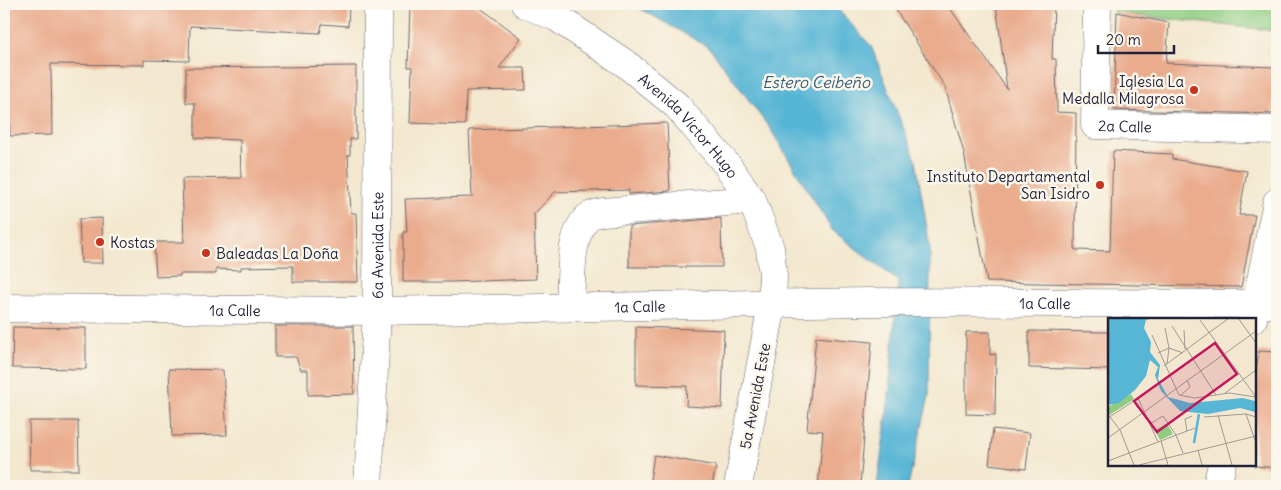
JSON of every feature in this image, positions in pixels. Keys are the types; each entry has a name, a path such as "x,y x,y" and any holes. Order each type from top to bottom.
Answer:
{"street":[{"name":"6a Avenida Este","path":"368,486 377,311 378,4"},
{"name":"Avenida Víctor Hugo","path":"525,4 556,17 618,59 677,106 727,164 752,200 770,248 773,276 772,305"},
{"name":"2a Calle","path":"1098,4 1094,125 1277,130"},
{"path":"570,307 574,248 579,229 590,215 603,212 752,200"},
{"path":"1262,309 1277,202"},
{"name":"1a Calle","path":"4,308 377,311 951,302 1262,309"},
{"name":"5a Avenida Este","path":"738,486 772,305"},
{"path":"1217,486 1222,465"}],"green space":[{"path":"1114,4 1277,4 1277,31 1114,13"}],"water":[{"name":"Estero Ceibeño","path":"632,4 833,4 871,46 916,160 930,248 929,396 908,486 877,486 888,406 898,281 832,230 771,130 710,48"}],"building":[{"path":"7,4 349,5 348,26 322,24 320,33 190,26 189,61 144,60 144,65 51,64 52,135 10,136 9,88 7,88"},
{"path":"410,4 475,4 521,38 499,68 525,68 526,90 466,91 465,125 410,123 412,67 408,67"},
{"name":"Instituto Departamental San Isidro","path":"892,4 947,4 1007,89 996,4 1054,4 1052,59 1056,59 1057,112 1076,113 1075,250 1110,251 1113,151 1172,154 1172,159 1247,171 1239,215 1255,215 1241,287 987,282 964,153 945,87"},
{"name":"Iglesia La Medalla Milagrosa","path":"1117,12 1169,23 1166,63 1275,67 1273,114 1114,110"},
{"path":"356,66 356,139 350,139 350,155 348,155 351,213 356,213 358,282 293,282 293,266 241,267 241,270 216,269 216,274 180,274 180,276 156,277 154,242 184,242 182,179 241,178 240,140 195,138 195,103 186,103 186,68"},
{"path":"667,123 670,191 629,194 629,190 555,192 534,214 536,279 403,282 403,232 407,232 405,199 472,197 469,130"},
{"path":"102,218 103,263 81,263 79,219"},
{"path":"721,218 722,267 629,267 629,226"},
{"path":"275,326 353,326 354,394 308,395 308,370 301,370 296,357 275,357"},
{"path":"13,327 86,328 86,369 12,368"},
{"path":"636,327 724,330 722,408 686,406 687,386 636,385"},
{"path":"1029,331 1108,332 1108,370 1029,368"},
{"path":"966,332 990,332 990,355 996,354 995,415 966,414"},
{"path":"816,337 872,342 860,486 818,486 823,431 807,430"},
{"path":"1259,351 1277,352 1277,468 1255,466 1256,369"},
{"path":"169,369 223,370 227,435 172,436"},
{"path":"29,421 78,421 79,470 30,470"},
{"path":"993,429 1030,433 1026,469 989,464"},
{"path":"654,455 716,466 712,486 649,486"}],"place":[{"name":"Iglesia La Medalla Milagrosa","path":"1194,90"},
{"name":"Instituto Departamental San Isidro","path":"1100,185"},
{"name":"Kostas","path":"100,242"},
{"name":"Baleadas La Doña","path":"206,253"}]}
